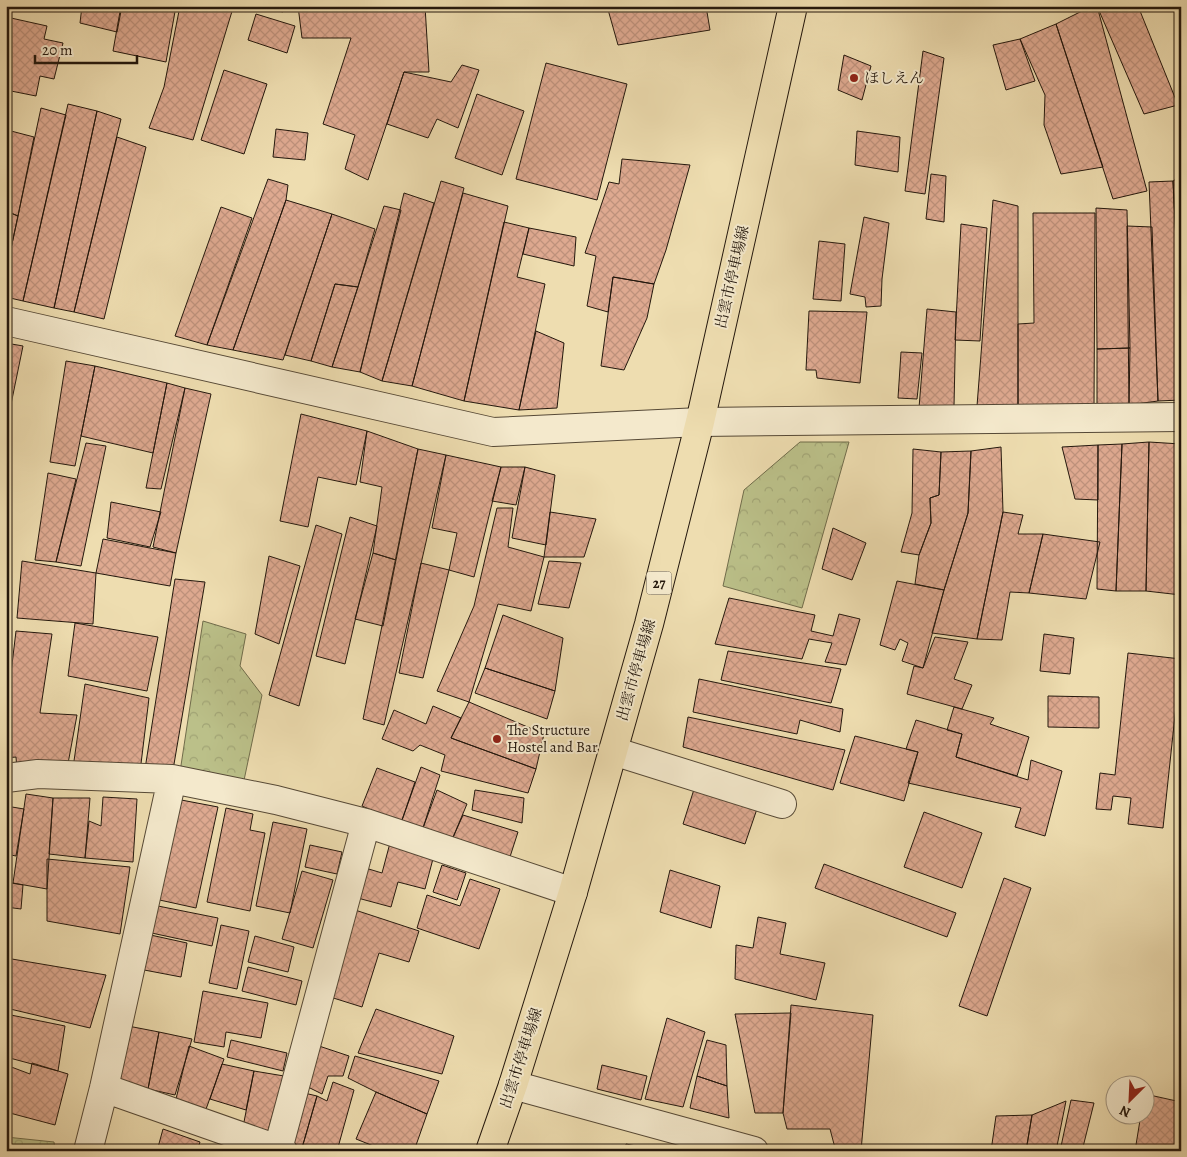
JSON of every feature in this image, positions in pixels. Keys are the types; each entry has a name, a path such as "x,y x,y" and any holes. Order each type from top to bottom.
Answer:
{"main road":[{"name":"出雲市停車場線","path":"490,1151 513,1085 573,892 649,624 700,422 793,6"}],"street":[{"path":"6,321 493,432 700,422 1181,417"},
{"path":"613,751 782,804"},
{"path":"6,778 38,774 172,779 276,800 366,823 573,892"},
{"path":"88,1151 104,1088 172,779"},
{"path":"104,1088 280,1150 366,823"},
{"path":"513,1085 754,1151"}],"green space":[{"path":"800,442 849,442 802,608 723,586 744,490"},
{"path":"203,621 246,634 240,666 262,695 243,785 180,772"},
{"path":"6,1137 54,1142 55,1151 6,1151"}],"building":[{"path":"82,6 122,6 117,32 80,23"},
{"path":"121,6 176,6 166,62 113,51"},
{"path":"180,6 226,6 233,8 193,140 149,128 164,87"},
{"path":"250,6 284,6 283,12"},
{"path":"298,6 425,6 429,72 404,72 368,180 345,169 355,135 323,124 351,38 302,38"},
{"path":"607,6 706,6 710,30 618,45"},
{"path":"1092,6 1097,6 1147,191 1113,199 1056,24"},
{"path":"1097,6 1138,6 1178,105 1144,114"},
{"path":"256,14 295,26 287,53 248,40"},
{"path":"11,18 47,26 44,39 63,43 54,79 40,76 36,96 6,90 6,33 8,33"},
{"path":"1056,24 1103,167 1061,174 1044,125 1045,95 1020,39"},
{"path":"1020,39 1035,81 1006,90 993,45"},
{"path":"923,51 944,58 925,194 905,191"},
{"path":"844,55 871,66 862,100 838,90"},
{"path":"546,63 627,84 597,200 516,179"},
{"path":"462,65 479,70 458,128 437,119 428,138 387,124 404,72 451,82"},
{"path":"224,70 267,84 244,154 201,140"},
{"path":"477,94 524,111 502,175 455,158"},
{"path":"68,104 97,111 54,308 23,301"},
{"path":"41,108 66,115 23,301 6,297 6,272"},
{"path":"97,111 121,119 74,312 54,308"},
{"path":"276,129 308,133 305,160 273,157"},
{"path":"11,131 34,137 18,216 6,211 6,148"},
{"path":"857,131 900,137 898,172 855,165"},
{"path":"117,137 146,147 104,319 74,312"},
{"path":"622,159 690,165 666,250 654,284 613,277 608,312 587,306 596,256 585,253 609,182 619,184"},
{"path":"931,174 946,176 944,222 926,219"},
{"path":"1181,176 1181,342 1173,181"},
{"path":"268,179 288,185 286,200 233,350 207,345"},
{"path":"441,181 464,188 412,386 382,381"},
{"path":"1173,181 1181,342 1181,400 1158,401 1149,182"},
{"path":"404,193 434,203 382,381 360,372"},
{"path":"463,193 508,206 464,401 412,386"},
{"path":"286,200 332,214 283,360 233,350"},
{"path":"993,200 1018,206 1018,405 977,406"},
{"path":"384,206 401,210 360,372 332,367"},
{"path":"221,207 252,218 207,345 175,336"},
{"path":"1096,208 1127,210 1130,348 1097,349"},
{"path":"6,211 18,216 6,272"},
{"path":"1033,213 1095,213 1094,407 1018,405 1018,324 1034,323"},
{"path":"332,214 375,229 358,287 335,284 311,361 285,355"},
{"path":"864,217 889,223 882,279 881,306 866,307 865,297 850,294"},
{"path":"504,222 529,228 517,277 545,284 519,410 464,401"},
{"path":"961,224 987,228 980,341 955,340"},
{"path":"1127,226 1152,227 1158,401 1129,405"},
{"path":"529,228 576,237 574,266 523,254"},
{"path":"819,241 845,244 841,301 813,299"},
{"path":"613,277 654,284 647,318 624,370 601,366"},
{"path":"335,284 358,287 332,367 311,361"},
{"path":"927,309 956,312 954,406 919,408"},
{"path":"809,311 867,312 860,383 817,378 816,370 806,370"},
{"path":"536,331 564,343 557,408 519,410"},
{"path":"6,343 23,346 9,414 6,413"},
{"path":"1130,348 1129,405 1097,405 1097,349"},
{"path":"901,352 922,353 917,399 898,398"},
{"path":"66,361 95,366 75,466 50,462"},
{"path":"95,366 167,383 153,453 81,436"},
{"path":"167,383 185,388 161,489 146,488"},
{"path":"185,388 211,394 176,553 153,547"},
{"path":"301,414 367,431 356,485 318,477 308,527 280,521"},
{"path":"367,431 418,449 396,560 373,553 382,487 360,482"},
{"path":"1149,442 1146,591 1116,591 1122,444"},
{"path":"1149,442 1181,444 1181,595 1146,591"},
{"path":"86,443 106,446 81,566 56,562"},
{"path":"1122,444 1116,591 1097,589 1098,445"},
{"path":"1098,445 1098,500 1075,499 1062,447"},
{"path":"1001,447 1003,512 977,639 932,633 968,513 971,451"},
{"path":"418,449 446,455 384,725 363,719"},
{"path":"913,449 941,452 939,495 930,498 931,523 919,555 901,552 912,513"},
{"path":"971,451 968,513 944,590 915,584 919,555 931,523 930,498 939,495 941,452"},
{"path":"446,455 501,467 474,577 449,570 457,533 432,528"},
{"path":"501,467 525,467 516,505 492,501"},
{"path":"525,467 555,475 546,545 512,538"},
{"path":"48,473 76,479 56,562 35,560"},
{"path":"111,502 161,512 150,547 107,538"},
{"path":"497,508 513,508 508,547 544,557 531,611 498,604 469,702 437,691 474,606"},
{"path":"550,512 596,519 584,557 544,557"},
{"path":"1003,512 1023,515 1018,534 1043,534 1029,593 1010,592 1002,640 977,639"},
{"path":"350,517 377,526 345,664 316,656"},
{"path":"316,525 342,534 299,706 269,695"},
{"path":"833,528 866,543 852,580 822,569"},
{"path":"1043,534 1100,542 1086,599 1029,593"},
{"path":"103,539 176,553 170,586 96,573"},
{"path":"373,553 396,560 383,626 355,619"},
{"path":"269,556 300,566 279,644 255,634"},
{"path":"22,561 96,573 93,624 17,618"},
{"path":"549,561 581,563 569,608 538,604"},
{"path":"421,563 449,570 423,678 399,673"},
{"path":"175,579 205,582 173,770 145,769"},
{"path":"897,581 944,590 923,668 902,661 908,643 900,639 895,650 880,645"},
{"path":"729,598 815,615 811,631 833,636 839,614 860,619 846,665 825,662 832,643 809,639 802,659 715,644"},
{"path":"503,615 563,638 555,691 485,668"},
{"path":"75,623 158,637 147,691 68,676"},
{"path":"16,631 52,634 40,713 77,715 67,769 17,770 16,757 6,758 6,715"},
{"path":"1044,634 1074,638 1070,674 1040,671"},
{"path":"935,637 968,642 954,679 972,685 962,709 907,694 914,666 923,668"},
{"path":"728,651 841,669 831,703 721,680"},
{"path":"1128,653 1181,659 1163,828 1128,824 1131,798 1113,796 1111,810 1096,809 1100,773 1115,775"},
{"path":"485,668 555,691 547,719 475,693"},
{"path":"699,679 843,709 840,732 800,720 797,734 693,712"},
{"path":"85,684 149,698 140,772 73,768"},
{"path":"1048,696 1099,697 1099,728 1048,727"},
{"path":"469,702 544,734 536,769 451,738"},
{"path":"433,706 461,718 451,738 536,769 528,793 441,771 445,755 420,745 413,751 382,739 394,710 426,724"},
{"path":"954,707 994,718 990,724 1029,737 1017,776 956,757 962,734 947,730"},
{"path":"688,717 845,750 833,790 683,747"},
{"path":"916,720 962,734 956,757 1028,780 1031,760 1062,771 1045,836 1015,827 1021,808 908,783 918,752 906,749"},
{"path":"855,736 918,752 904,801 840,783"},
{"path":"421,767 440,775 423,828 401,823"},
{"path":"377,768 415,782 401,823 362,806"},
{"path":"696,783 759,803 745,844 683,824"},
{"path":"437,790 467,804 451,842 423,828"},
{"path":"475,790 524,798 522,823 472,810"},
{"path":"26,794 53,798 47,889 13,883"},
{"path":"103,797 137,799 133,862 85,858 89,821 101,826"},
{"path":"53,798 90,798 85,858 49,854"},
{"path":"176,799 218,807 196,908 155,899"},
{"path":"6,806 24,809 16,856 6,854"},
{"path":"226,808 253,814 250,830 265,833 250,911 207,902"},
{"path":"924,812 982,833 962,888 904,867"},
{"path":"463,815 518,832 508,863 451,842"},
{"path":"273,822 307,829 290,913 256,906"},
{"path":"390,843 434,855 425,889 398,882 391,907 354,897 362,867 382,873"},
{"path":"310,845 342,852 337,874 305,867"},
{"path":"47,859 130,867 120,934 47,921"},
{"path":"824,864 956,913 947,937 815,888"},
{"path":"442,865 466,873 457,900 433,892"},
{"path":"670,870 720,886 711,928 660,912"},
{"path":"302,871 333,880 313,948 282,939"},
{"path":"1004,878 1031,888 987,1016 959,1006"},
{"path":"470,879 500,889 479,949 417,928 427,895 460,906"},
{"path":"6,882 23,885 21,909 6,907"},
{"path":"153,905 218,918 212,946 147,932"},
{"path":"349,908 419,931 409,962 379,953 362,1007 327,996"},
{"path":"758,917 786,923 780,954 825,963 816,1000 735,979 736,945 753,948"},
{"path":"221,925 249,931 237,989 209,983"},
{"path":"146,934 187,943 181,977 139,969"},
{"path":"255,936 294,947 288,972 248,962"},
{"path":"6,958 106,975 90,1028 6,1008"},
{"path":"248,967 302,981 296,1005 242,991"},
{"path":"203,991 268,1003 261,1038 226,1032 224,1047 194,1042"},
{"path":"791,1005 873,1015 861,1151 835,1148 830,1129 787,1129 783,1113"},
{"path":"376,1009 454,1036 442,1074 358,1053"},
{"path":"791,1013 783,1113 755,1113 735,1014"},
{"path":"6,1014 65,1026 58,1071 6,1057"},
{"path":"667,1018 705,1032 683,1107 645,1099"},
{"path":"128,1026 159,1032 148,1089 117,1080"},
{"path":"159,1032 192,1039 175,1095 148,1089"},
{"path":"231,1040 287,1053 283,1071 227,1057"},
{"path":"707,1040 726,1045 727,1086 697,1076"},
{"path":"313,1044 349,1056 343,1076 328,1076 322,1094 302,1084"},
{"path":"189,1046 224,1059 205,1112 175,1103"},
{"path":"355,1056 439,1081 427,1114 348,1078"},
{"path":"32,1063 68,1074 55,1125 6,1112 6,1065 30,1074"},
{"path":"222,1064 254,1071 246,1110 210,1099"},
{"path":"602,1065 647,1076 641,1100 597,1089"},
{"path":"254,1071 284,1076 267,1134 243,1127"},
{"path":"697,1076 727,1086 729,1118 690,1108"},
{"path":"333,1082 354,1090 337,1151 308,1151 302,1148 317,1096 327,1101"},
{"path":"300,1092 317,1096 302,1148 287,1144"},
{"path":"376,1092 427,1114 414,1151 386,1151 356,1139"},
{"path":"1154,1096 1181,1102 1181,1151 1135,1151 1139,1124 1154,1124"},
{"path":"1071,1100 1094,1103 1082,1151 1060,1151"},
{"path":"1066,1101 1056,1151 1026,1151 1032,1115"},
{"path":"1032,1115 1026,1151 991,1151 996,1116"},
{"path":"163,1129 200,1142 197,1151 157,1151"},
{"path":"626,1144 662,1151 625,1151"}],"place":[{"name":"ほしえん","path":"854,78"},
{"name":"The Structure Hostel and Bar","path":"497,739"}]}
